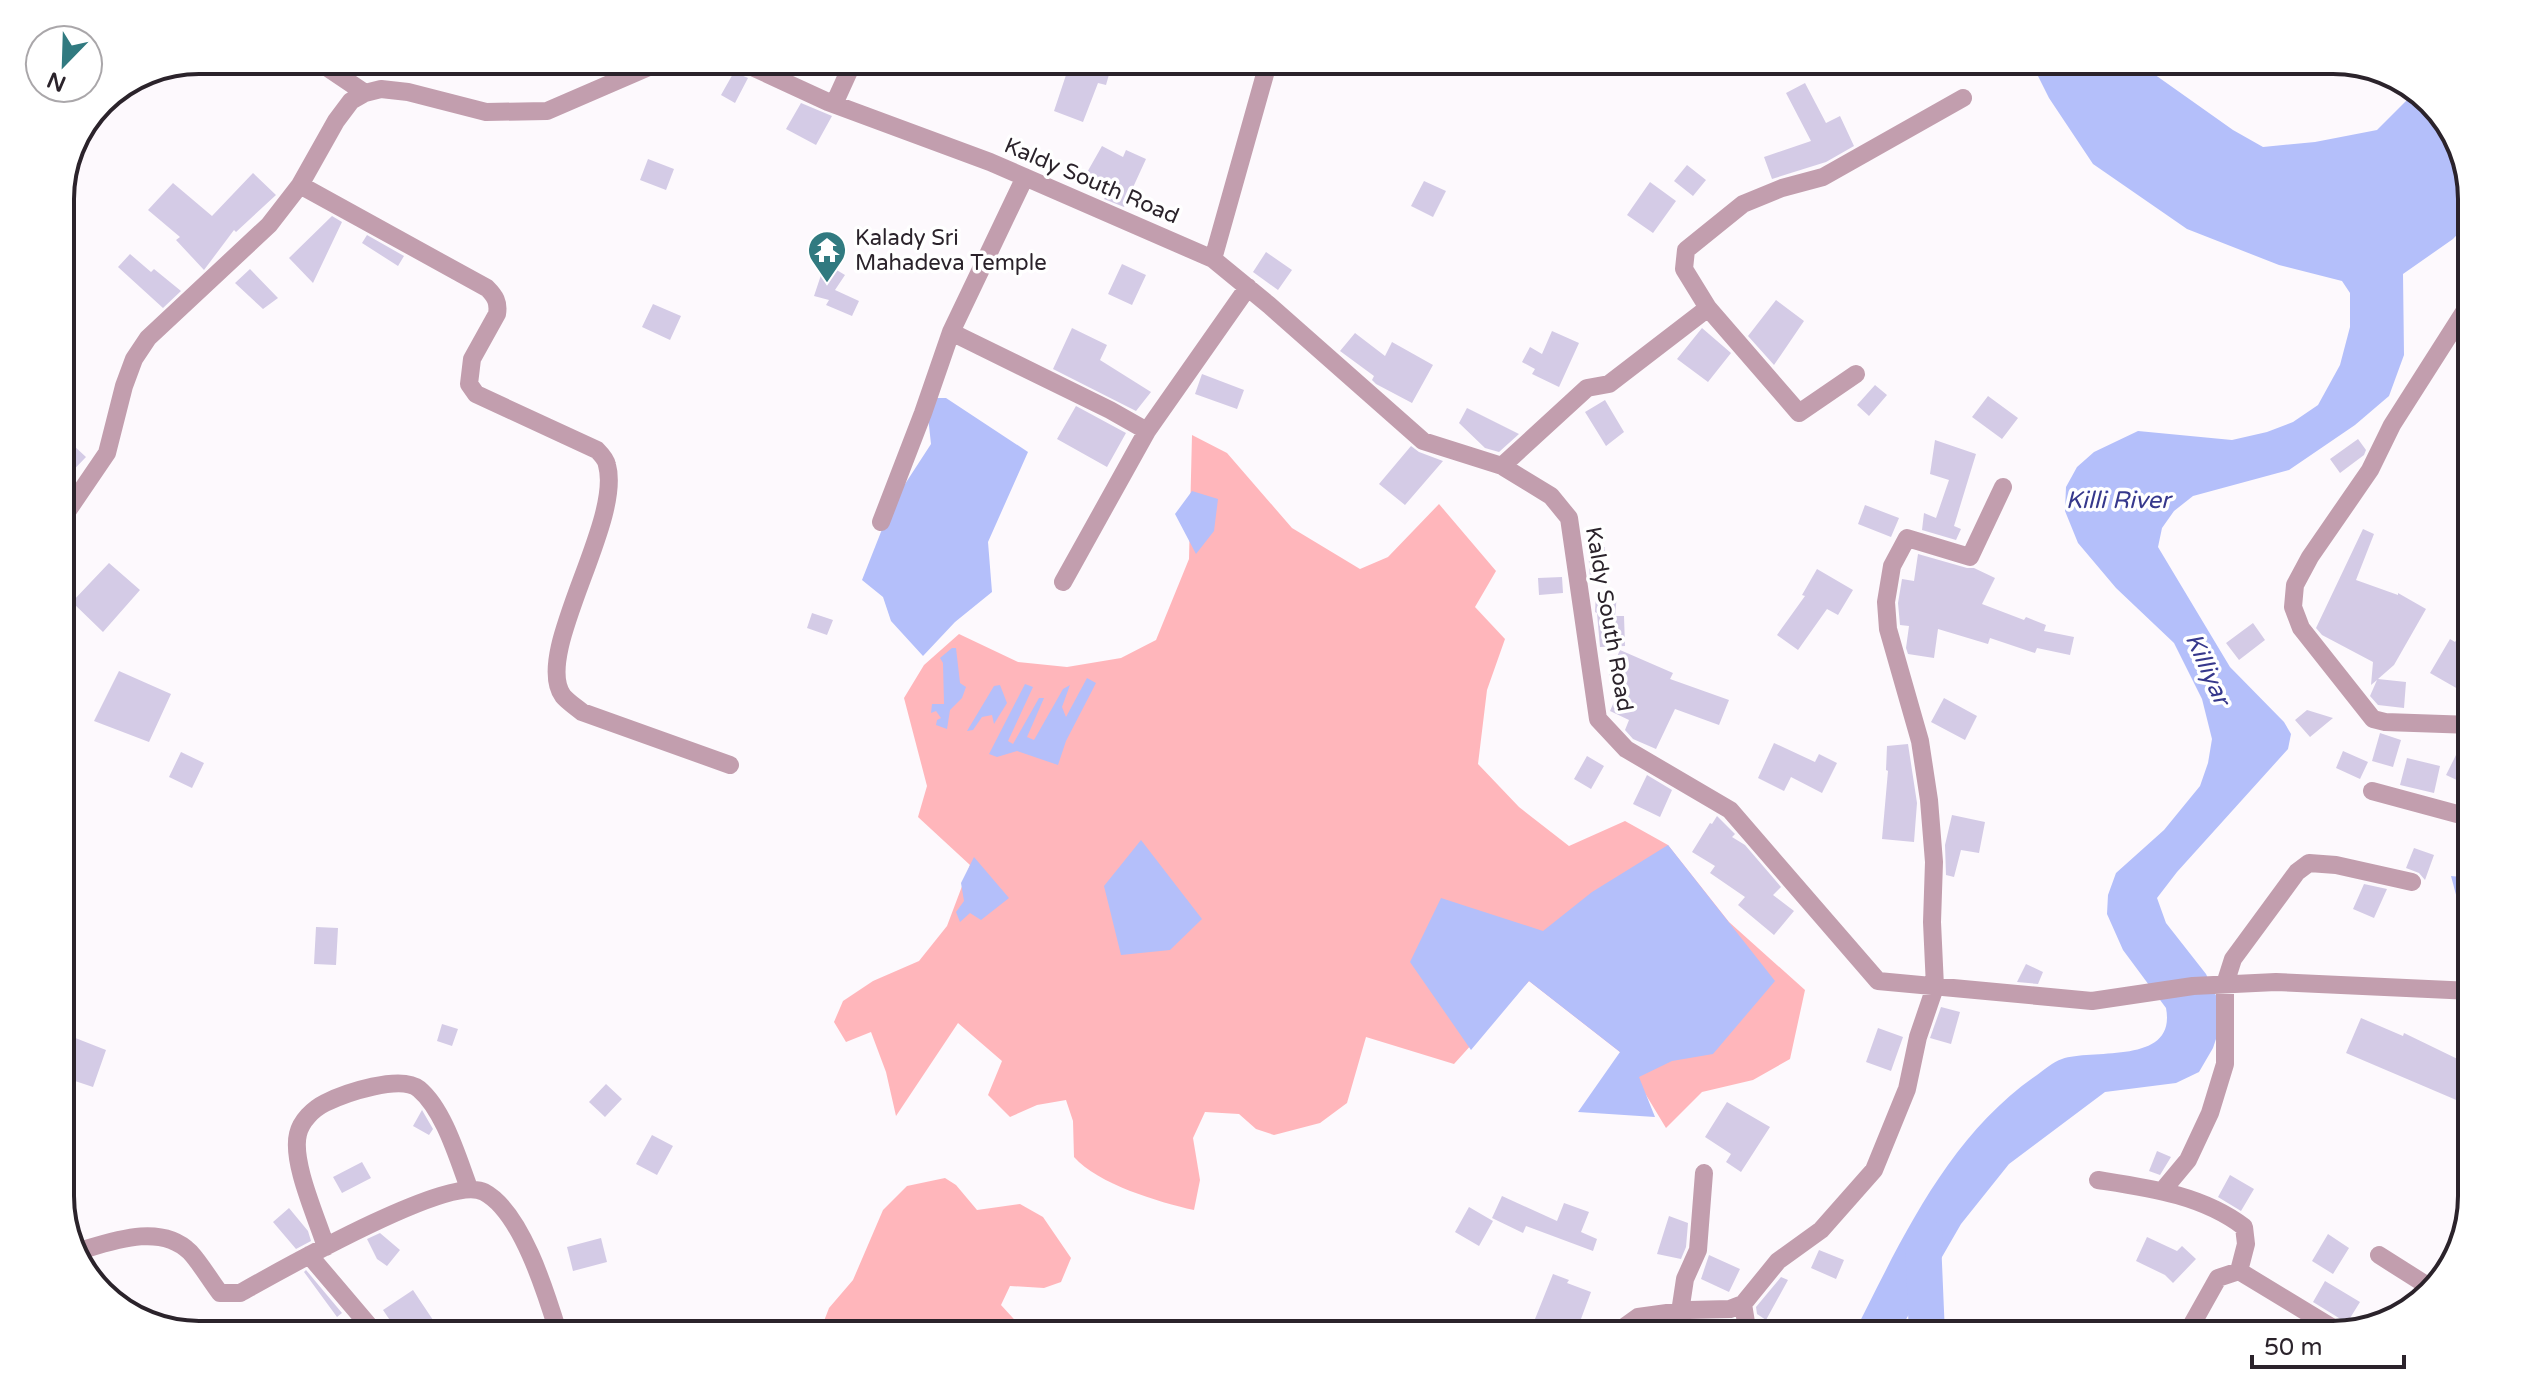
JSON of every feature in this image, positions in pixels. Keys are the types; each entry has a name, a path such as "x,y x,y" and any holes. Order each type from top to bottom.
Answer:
{"street":[{"path":"337,74 365,93"},
{"path":"74,501 107,453 124,386 134,359 148,338 269,225 300,185 336,121 351,101 381,89 408,92 486,112 547,111 633,74"},
{"name":"Kaldy South Road","path":"769,74 834,104 1025,177 1213,259 1423,441 1502,466 1551,496 1569,518 1598,719 1626,749 1730,810 1878,981 2092,1001 2184,988 2276,982 2458,990"},
{"path":"834,104 848,74"},
{"path":"1213,259 1265,74"},
{"path":"1856,374 1799,413 1708,308 1684,269 1686,250 1743,204 1782,188 1823,177 1963,98"},
{"path":"881,522 951,332 1025,177"},
{"path":"300,185 487,288 494,295 497,314 472,359 469,384 476,394 597,450 607,461 610,484 604,517 561,644 557,677 562,695 582,712 730,765"},
{"path":"1063,582 1147,431 1248,287"},
{"path":"1502,466 1587,388 1609,384 1708,308"},
{"path":"2458,321 2392,425 2370,470 2310,557 2295,585 2293,607 2301,628 2373,719 2458,725"},
{"path":"951,332 1147,431"},
{"path":"1632,1321 1638,1317 1730,1309 1743,1304 1778,1261 1821,1230 1874,1170 1907,1089 1918,1037 1935,987 1932,922 1934,862 1929,800 1920,741 1888,629 1886,602 1892,566 1907,538 1970,557 2003,487"},
{"path":"2372,791 2458,814"},
{"path":"2163,1190 2188,1160 2210,1113 2225,1064 2225,984 2233,959 2297,872 2309,863 2336,865 2412,882"},
{"path":"367,1321 318,1251 297,1158 298,1133 306,1117 323,1103 382,1085 400,1082 418,1088 447,1132 469,1188"},
{"path":"1680,1312 1685,1279 1698,1250 1704,1173"},
{"path":"2098,1180 2163,1190 2224,1212 2244,1227 2246,1244 2239,1271"},
{"path":"86,1249 138,1236 168,1239 189,1251 220,1293 240,1293 389,1216 469,1188 483,1191 502,1206 521,1234 554,1321"},
{"path":"2379,1255 2423,1283"},
{"path":"2194,1321 2218,1278 2239,1271 2321,1321"},
{"path":"1743,1304 1746,1321"}],"shaded area":[{"path":"1192,435 1227,453 1292,528 1360,569 1388,557 1439,504 1496,571 1475,607 1505,639 1487,690 1478,764 1519,807 1569,846 1625,821 1668,845 1729,922 1805,990 1790,1059 1753,1080 1702,1092 1666,1128 1620,1052 1529,981 1454,1064 1366,1037 1347,1103 1320,1123 1274,1135 1256,1129 1239,1114 1205,1112 1193,1138 1200,1180 1194,1210 1130,1191 1085,1167 1074,1157 1073,1121 1066,1100 1037,1105 1010,1117 988,1095 1002,1061 958,1023 896,1116 886,1072 871,1032 846,1042 834,1022 843,1001 873,981 919,961 947,926 970,865 918,817 927,786 904,698 924,665 959,634 1018,662 1067,667 1121,658 1156,640 1189,559"},
{"path":"945,1178 956,1185 977,1210 1020,1204 1043,1217 1071,1258 1061,1282 1044,1288 1010,1286 1001,1305 1016,1321 824,1321 829,1308 853,1280 883,1210 907,1186"}],"water":[{"name":"Killi River","path":"2037,74 2154,74 2233,130 2263,147 2315,142 2377,130 2408,99 2437,129 2451,159 2458,191 2458,234 2403,274 2404,355 2389,396 2355,425 2289,470 2193,496 2174,511 2162,528 2158,547 2230,667 2284,722 2291,734 2288,749 2157,898 2166,923 2206,974 2219,1002 2221,1024 2213,1048 2199,1072 2176,1083 2105,1092 2009,1164 1961,1224 1905,1321 1860,1321 1929,1193 1977,1129 2005,1100 2059,1060 2146,1047 2159,1039 2166,1026 2166,1008 2123,950 2107,914 2108,895 2116,873 2164,830 2200,786 2212,739 2202,699 2174,643 2116,588 2078,543 2065,511 2066,487 2077,467 2094,452 2138,431 2232,440 2293,422 2318,405 2340,365 2350,327 2350,293 2342,281 2279,265 2187,229 2093,164 2049,98"},
{"path":"926,398 946,398 1028,452 988,542 992,592 955,622 923,656 891,621 883,597 862,580 892,504 931,444"},
{"path":"1192,491 1218,499 1214,531 1196,554 1175,514"},
{"path":"956,648 960,683 966,687 962,698 950,710 947,729 936,725 941,718 936,711 931,713 932,704 944,704 943,663 940,658"},
{"path":"1087,678 1096,683 1066,741 1058,765 1017,751 997,757 989,754 1025,684 1033,687 1008,741 1013,744 1039,698 1044,698 1027,737 1034,740 1063,689 1070,685 1062,707 1066,717"},
{"path":"1000,685 1007,703 994,724 992,715 982,717 973,730 967,731 994,686"},
{"path":"1141,840 1202,919 1170,950 1121,955 1104,886"},
{"path":"1668,845 1775,981 1713,1054 1672,1061 1639,1077 1655,1117 1578,1112 1620,1052 1529,981 1471,1050 1410,962 1441,898 1543,931 1592,892"},
{"path":"974,857 1009,898 981,920 970,913 960,922 956,912 964,901 961,883"},
{"path":"2451,876 2458,877 2458,902"}],"building":[{"path":"733,74 748,78 735,103 721,95"},
{"path":"1066,74 1109,74 1106,85 1098,83 1083,122 1054,111"},
{"path":"1805,83 1826,123 1840,116 1854,146 1826,162 1772,179 1764,157 1811,141 1786,93"},
{"path":"801,103 832,116 816,145 786,129"},
{"path":"1102,146 1123,157 1126,150 1146,159 1124,207 1104,199 1106,196 1081,183"},
{"path":"648,159 674,169 666,190 640,180"},
{"path":"1687,165 1706,180 1693,196 1674,181"},
{"path":"253,173 276,195 236,232 234,230 204,270 176,240 180,237 148,210 173,183 212,216"},
{"path":"1424,181 1446,191 1433,217 1411,206"},
{"path":"1650,182 1676,201 1653,233 1627,215"},
{"path":"332,216 342,222 313,283 289,258"},
{"path":"367,235 404,256 398,266 362,243"},
{"path":"1266,252 1292,270 1278,290 1253,272"},
{"path":"130,254 181,291 163,308 118,267"},
{"path":"825,263 845,275 835,290 859,301 852,316 826,305 829,300 814,296"},
{"path":"1122,264 1146,275 1132,305 1108,294"},
{"path":"250,269 278,298 263,309 235,283"},
{"path":"1776,300 1804,321 1774,365 1748,336"},
{"path":"653,304 681,316 670,340 642,327"},
{"path":"1072,328 1107,345 1100,360 1151,392 1136,411 1053,369"},
{"path":"1702,328 1731,353 1708,382 1677,359"},
{"path":"1552,331 1579,343 1559,387 1532,374 1535,369 1522,362 1530,347 1542,354"},
{"path":"1355,333 1385,356 1392,342 1433,365 1412,403 1376,384 1372,380 1374,376 1340,351"},
{"path":"1202,374 1244,390 1237,409 1195,394"},
{"path":"1875,385 1887,395 1869,416 1857,405"},
{"path":"1988,396 2018,418 2002,439 1972,417"},
{"path":"1605,400 1624,432 1606,446 1585,412"},
{"path":"1076,406 1126,433 1107,467 1057,439"},
{"path":"1467,408 1519,434 1499,452 1485,448 1459,423"},
{"path":"2358,439 2366,450 2364,455 2340,473 2330,459"},
{"path":"1935,440 1976,454 1954,526 1961,529 1956,540 1922,530 1924,513 1936,518 1949,480 1930,474"},
{"path":"74,446 86,457 74,469"},
{"path":"1411,446 1443,461 1405,505 1379,484"},
{"path":"1865,505 1899,518 1891,537 1858,524"},
{"path":"2363,529 2374,534 2356,580 2398,593 2426,609 2394,665 2378,679 2406,682 2404,708 2378,705 2370,696 2377,680 2371,685 2373,662 2322,635 2316,628"},
{"path":"1588,547 1605,547 1604,580 1590,580"},
{"path":"1918,554 1974,568 1995,578 1982,604 2046,625 2044,631 2074,637 2070,655 2037,648 2035,653 1990,638 1988,644 1938,629 1934,658 1908,654 1909,626 1900,625 1898,603 1902,579 1914,581"},
{"path":"109,563 140,590 103,632 74,604 74,600"},
{"path":"1817,569 1853,590 1838,615 1827,609 1798,650 1777,635 1805,596 1802,595"},
{"path":"1562,577 1563,593 1539,595 1538,578"},
{"path":"1596,592 1617,594 1615,616 1624,616 1625,646 1600,647 1595,612"},
{"path":"812,613 833,620 827,635 807,628"},
{"path":"2253,623 2265,640 2239,660 2226,643"},
{"path":"2458,637 2458,689 2430,673 2450,639 2455,642"},
{"path":"1620,650 1673,673 1670,679 1729,700 1719,725 1675,709 1656,749 1633,739 1625,730 1629,720 1610,711 1623,681 1609,675"},
{"path":"119,671 171,694 149,742 94,721"},
{"path":"1944,698 1977,716 1965,740 1931,722"},
{"path":"2307,710 2333,718 2310,737 2295,720"},
{"path":"2380,733 2401,740 2393,767 2372,761"},
{"path":"1774,743 1815,762 1819,754 1837,763 1822,793 1791,777 1784,791 1758,778"},
{"path":"1908,744 1917,803 1914,842 1882,839 1887,746"},
{"path":"2343,751 2368,762 2360,779 2336,768"},
{"path":"181,752 204,763 192,788 169,777"},
{"path":"2456,755 2458,756 2458,781 2446,775"},
{"path":"1587,756 1604,766 1591,789 1574,779"},
{"path":"2407,758 2440,766 2434,793 2400,785"},
{"path":"1647,775 1672,790 1660,817 1633,804"},
{"path":"1952,815 1985,822 1979,853 1961,850 1954,877 1946,875 1945,845"},
{"path":"1717,816 1735,834 1732,837 1745,845 1781,887 1773,895 1794,911 1774,935 1738,905 1745,897 1710,873 1715,866 1692,852"},
{"path":"2414,848 2434,855 2425,880 2419,873 2406,868"},
{"path":"2364,884 2387,889 2374,918 2353,909"},
{"path":"316,927 338,928 336,965 314,964"},
{"path":"2026,964 2043,972 2038,984 2017,982"},
{"path":"1941,1007 1960,1012 1951,1044 1930,1038"},
{"path":"2361,1018 2403,1036 2404,1033 2458,1059 2458,1101 2346,1053"},
{"path":"442,1024 458,1029 452,1046 437,1041"},
{"path":"1878,1028 1903,1037 1891,1071 1866,1062"},
{"path":"74,1037 106,1050 93,1087 74,1081"},
{"path":"606,1084 622,1099 605,1117 589,1102"},
{"path":"1727,1102 1770,1127 1741,1172 1726,1162 1731,1154 1705,1137"},
{"path":"422,1110 433,1129 429,1135 413,1126"},
{"path":"652,1135 673,1146 657,1175 636,1164"},
{"path":"2157,1151 2171,1157 2160,1175 2149,1171"},
{"path":"362,1162 371,1178 342,1193 333,1177"},
{"path":"2230,1175 2254,1189 2241,1211 2218,1197"},
{"path":"1502,1196 1557,1221 1564,1203 1589,1212 1581,1232 1597,1239 1593,1251 1526,1226 1523,1233 1492,1218"},
{"path":"1469,1207 1493,1221 1479,1246 1455,1232"},
{"path":"289,1208 308,1231 311,1241 296,1249 273,1222"},
{"path":"1669,1216 1688,1223 1686,1247 1681,1259 1657,1254"},
{"path":"380,1233 400,1250 387,1266 377,1259 367,1239"},
{"path":"2328,1234 2349,1248 2333,1274 2312,1261"},
{"path":"2147,1237 2177,1251 2182,1246 2196,1259 2173,1283 2165,1275 2136,1261"},
{"path":"601,1238 607,1262 573,1271 567,1247"},
{"path":"1819,1250 1844,1260 1836,1279 1811,1268"},
{"path":"1709,1255 1740,1269 1729,1292 1701,1279"},
{"path":"306,1270 342,1313 337,1317 304,1272"},
{"path":"1553,1274 1591,1292 1580,1321 1534,1321"},
{"path":"1781,1277 1788,1280 1766,1320 1757,1314 1756,1307"},
{"path":"2325,1281 2360,1302 2349,1320 2343,1320 2313,1302"},
{"path":"413,1290 433,1320 390,1321 383,1310"}],"waterway":[{"name":"Killiyar","path":"1925,1237 1926,1321"}],"place":[{"name":"Kalady Sri Mahadeva Temple","path":"827,284"}]}
